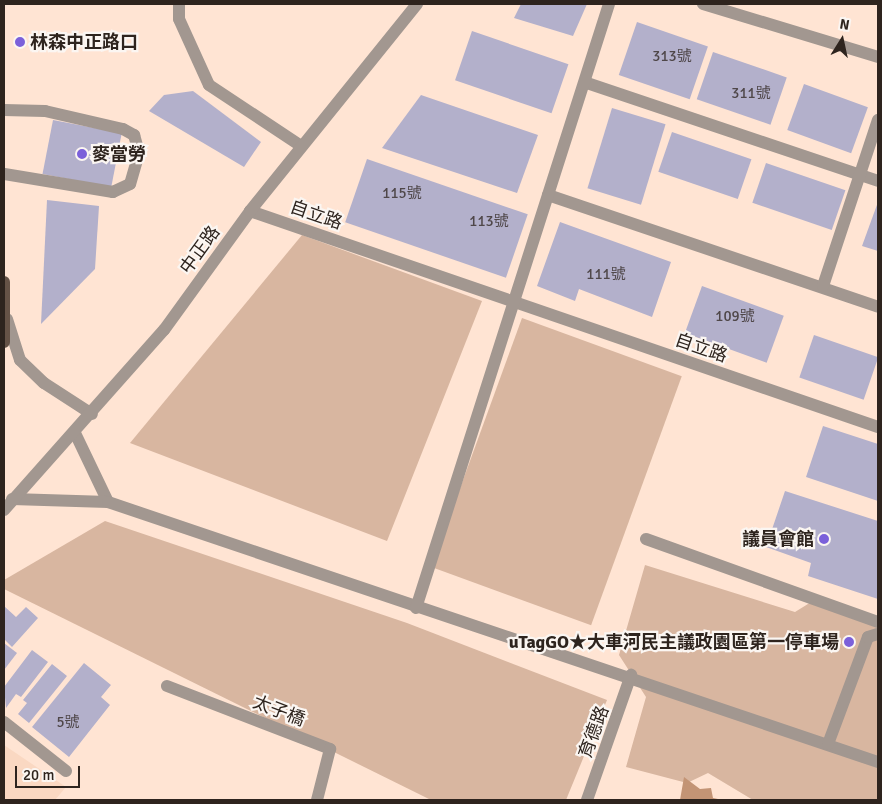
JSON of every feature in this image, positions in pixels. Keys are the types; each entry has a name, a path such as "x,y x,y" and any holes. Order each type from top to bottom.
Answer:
{"main road":[{"path":"4,282 7,319 4,342"}],"street":[{"path":"180,4 179,19 209,85 301,146"},
{"name":"中正路","path":"4,510 12,499 92,414 164,330 250,211 418,4"},
{"path":"416,608 512,301 587,84 609,4"},
{"path":"703,4 878,57"},
{"path":"587,84 878,181"},
{"path":"4,110 45,111 123,129 134,135 139,153 130,184 113,192 4,174"},
{"path":"823,286 858,175 878,120"},
{"path":"548,195 823,286 878,307"},
{"name":"自立路","path":"250,211 878,427"},
{"path":"7,319 20,360 44,383 92,414"},
{"path":"75,433 108,502"},
{"path":"12,499 108,502 416,608 631,675 878,762"},
{"path":"646,539 878,622"},
{"path":"828,744 873,636 864,617"},
{"name":"育德路","path":"587,800 631,675"},
{"name":"太子橋","path":"167,686 330,749 318,800"},
{"path":"4,722 66,771"}],"shaded area":[{"path":"302,235 482,301 387,541 130,443"},
{"path":"522,318 682,376 591,625 431,567"},
{"path":"105,521 407,623 607,700 566,800 431,800 4,589 4,580"},
{"path":"645,565 795,612 816,599 878,622 878,800 753,800 708,773 687,783 626,767 646,697 619,655"},
{"path":"4,745 66,787 55,800 4,800"},
{"path":"684,777 700,789 711,788 713,798 723,800 680,800"}],"building":[{"path":"521,4 587,4 573,36 514,18"},
{"path":"637,22 708,46 690,99 619,75"},
{"path":"472,31 568,64 552,113 455,80"},
{"path":"713,52 787,77 770,125 697,99"},
{"path":"804,84 868,107 851,153 787,130"},
{"path":"193,91 261,142 244,167 149,111 164,95"},
{"path":"421,95 538,135 517,193 382,148"},
{"path":"612,108 666,124 641,205 587,188"},
{"name":"麥當勞","path":"53,120 122,133 111,187 43,174"},
{"path":"672,132 751,159 738,199 658,172"},
{"path":"367,159 528,214 506,278 345,222"},
{"path":"766,163 845,190 832,230 752,203"},
{"path":"47,200 99,206 95,269 41,324"},
{"path":"878,202 878,251 862,246"},
{"path":"560,222 671,262 652,317 579,289 575,301 537,286"},
{"path":"702,286 784,316 767,363 685,333"},
{"path":"814,335 878,357 864,400 799,378"},
{"name":"議員會館","path":"823,426 878,444 878,501 806,477"},
{"name":"議員會館","path":"785,491 878,521 878,599 808,576 811,563 766,547"},
{"path":"4,606 16,617 26,607 38,618 12,647 4,639"},
{"path":"4,643 17,653 4,670"},
{"path":"32,650 48,662 21,697 16,694 6,708 4,687"},
{"path":"84,663 111,685 101,697 110,705 69,757 32,727"},
{"path":"52,664 67,676 29,723 18,714 27,703 23,700"}],"place":[{"name":"林森中正路口","path":"20,42"},
{"name":"麥當勞","path":"82,154"},
{"name":"議員會館","path":"824,539"},
{"name":"uTagGO★大車河民主議政園區第一停車場","path":"849,642"}]}
